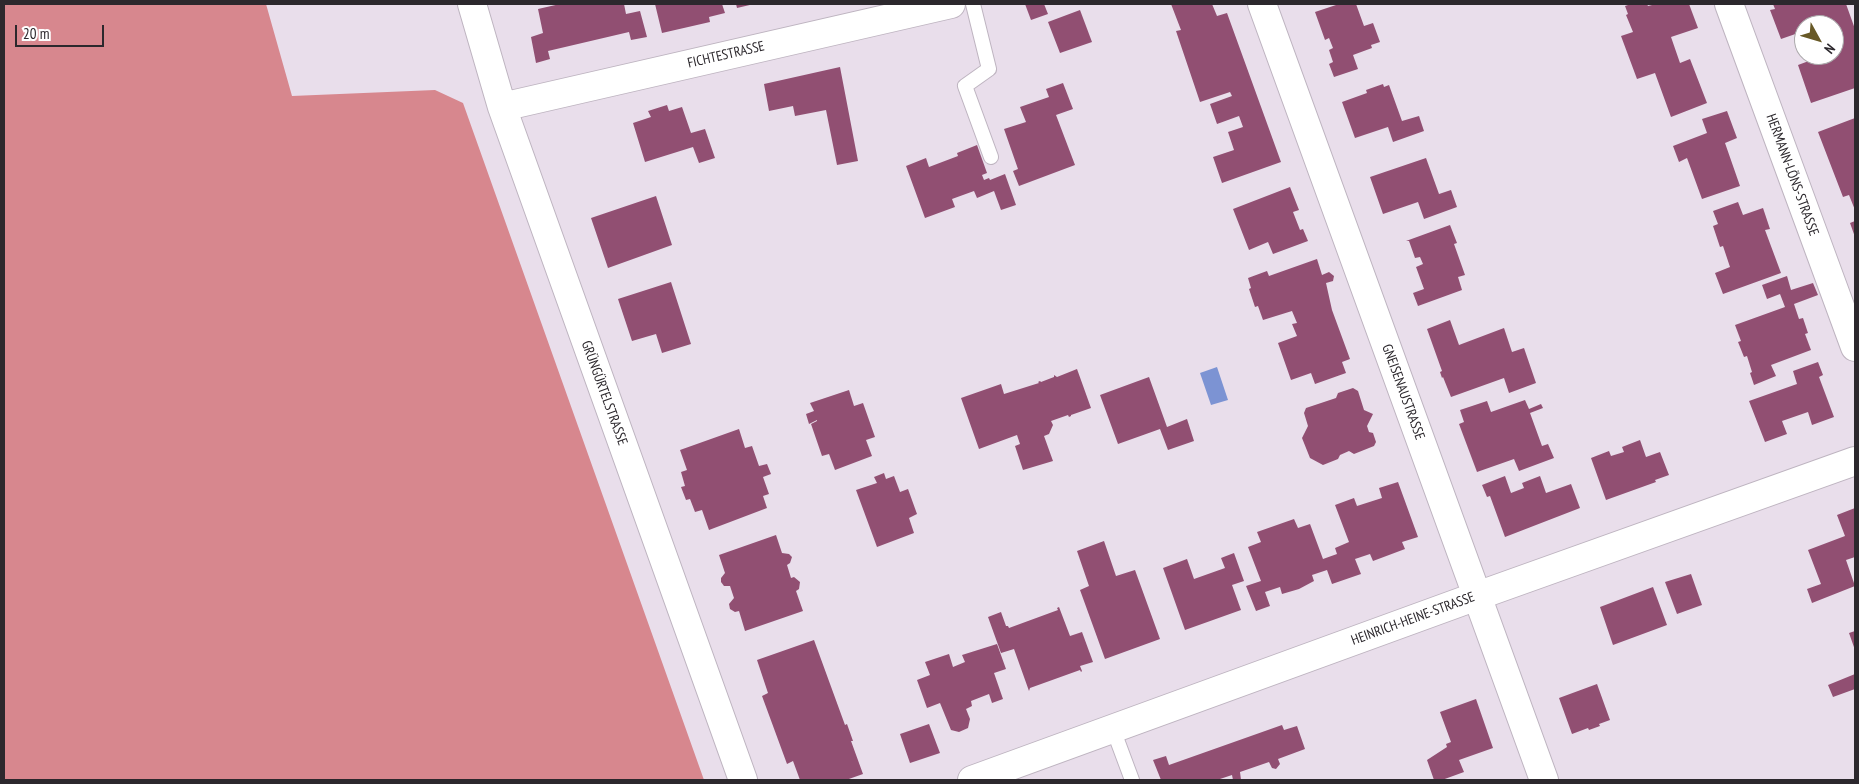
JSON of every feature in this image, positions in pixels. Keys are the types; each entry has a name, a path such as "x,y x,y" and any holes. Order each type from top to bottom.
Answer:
{"street":[{"name":"GRÜNGÜRTELSTRASSE","path":"472,4 502,107 743,780"},
{"name":"FICHTESTRASSE","path":"502,107 951,4"},
{"name":"GNEISENAUSTRASSE","path":"1262,4 1544,780"},
{"name":"HERMANN-LÖNS-STRASSE","path":"1729,4 1855,346"},
{"name":"HEINRICH-HEINE-STRASSE","path":"972,780 1855,461"}],"lane":[{"path":"973,4 989,69 965,86 991,157"},
{"path":"1113,729 1132,780"}],"shaded area":[{"path":"4,4 266,4 292,96 435,90 463,103 704,780 4,780"}],"water":[{"path":"1217,367 1228,400 1211,405 1200,373"}],"building":[{"path":"560,4 624,4 626,14 640,11 647,37 631,40 629,32 548,51 550,59 536,63 531,37 543,33 538,9"},
{"path":"655,4 722,4 725,13 709,17 710,22 662,33"},
{"path":"736,4 754,4 737,8"},
{"path":"1025,4 1044,4 1048,14 1031,20"},
{"path":"1171,4 1212,4 1217,16 1227,13 1281,162 1222,183 1213,157 1234,150 1228,132 1243,127 1239,116 1217,124 1210,104 1232,96 1230,92 1200,102 1176,31 1181,30"},
{"path":"1339,4 1356,4 1364,26 1373,23 1380,42 1371,45 1372,48 1353,55 1358,69 1334,77 1329,64 1333,62 1329,50 1333,48 1329,38 1325,40 1315,12"},
{"path":"1647,4 1648,6 1656,4 1689,4 1698,28 1671,37 1680,63 1690,59 1707,103 1671,117 1655,73 1637,79 1621,36 1633,32 1626,15 1628,14 1625,6"},
{"path":"1773,4 1846,4 1855,29 1855,88 1811,103 1798,65 1844,65 1844,15 1794,15 1794,34 1781,39 1770,10 1775,9"},
{"path":"1080,10 1092,42 1060,53 1048,22"},
{"path":"840,67 858,161 837,165 826,110 795,116 793,106 769,111 764,84"},
{"path":"1063,83 1073,109 1056,115 1075,165 1019,186 1013,171 1018,169 1004,129 1026,122 1020,107 1049,97 1046,89"},
{"path":"1383,84 1384,87 1389,85 1402,121 1419,116 1424,131 1393,142 1388,127 1355,138 1342,102 1367,93 1366,90"},
{"path":"667,105 669,111 682,107 691,133 705,129 715,158 699,163 693,147 645,162 633,123 651,117 648,111"},
{"path":"1727,111 1737,138 1725,143 1740,186 1702,199 1687,158 1679,162 1673,146 1707,133 1702,119"},
{"path":"1855,118 1855,210 1849,195 1843,197 1818,132"},
{"path":"977,145 987,173 982,175 984,180 989,178 990,180 1005,174 1016,205 1001,210 994,191 977,198 974,191 952,199 955,207 925,218 906,166 926,158 929,167 958,156 957,153"},
{"path":"1426,158 1439,194 1451,190 1457,207 1424,219 1418,202 1383,214 1370,177"},
{"path":"1290,187 1299,210 1293,212 1300,230 1303,229 1308,241 1273,254 1268,242 1249,250 1233,209"},
{"path":"656,196 672,245 608,268 591,218"},
{"path":"1738,202 1743,215 1763,208 1770,229 1765,230 1781,273 1723,294 1715,273 1730,267 1723,246 1720,247 1713,226 1718,224 1713,211"},
{"path":"1855,221 1855,237 1850,223"},
{"path":"1450,225 1457,243 1454,244 1465,275 1458,277 1462,290 1418,306 1413,293 1424,289 1416,267 1423,264 1420,257 1415,258 1409,241 1406,241"},
{"path":"1317,259 1322,275 1329,272 1334,276 1333,281 1326,283 1332,310 1350,359 1342,362 1346,373 1315,384 1311,373 1291,380 1278,343 1297,336 1292,324 1297,323 1292,311 1263,320 1258,306 1255,307 1249,289 1251,288 1248,278 1267,271 1269,276"},
{"path":"1787,276 1791,290 1813,283 1818,295 1794,304 1799,319 1803,318 1808,333 1805,334 1811,350 1771,365 1776,376 1754,385 1747,356 1744,357 1738,342 1741,341 1735,325 1785,307 1780,294 1767,299 1762,285"},
{"path":"671,282 691,344 662,353 656,334 632,341 618,299"},
{"path":"1450,320 1459,345 1504,328 1512,352 1524,348 1536,383 1509,393 1504,378 1451,397 1442,378 1440,372 1442,371 1427,329"},
{"path":"1818,362 1823,375 1819,377 1834,417 1812,425 1808,412 1782,421 1787,434 1765,442 1749,401 1797,384 1793,371"},
{"path":"1077,369 1091,408 1069,417 1068,415 1051,421 1053,425 1049,434 1044,436 1053,461 1023,470 1015,446 1020,444 1017,435 979,449 961,398 1001,384 1004,394 1039,383 1054,377 1054,375 1057,377"},
{"path":"1149,377 1167,427 1187,419 1194,441 1168,450 1160,429 1118,444 1100,395"},
{"path":"1353,388 1358,391 1364,410 1373,414 1367,426 1369,432 1373,433 1376,442 1374,446 1354,454 1349,451 1340,455 1338,459 1323,465 1310,458 1302,438 1308,426 1304,413 1306,408 1336,398 1338,393"},
{"path":"849,390 854,406 863,403 875,437 866,440 872,456 835,470 829,454 822,456 811,424 817,420 809,424 806,414 814,411 810,403"},
{"path":"1525,400 1529,409 1541,404 1543,408 1530,413 1542,446 1548,444 1554,458 1519,471 1514,459 1477,472 1459,424 1464,422 1460,410 1487,401 1491,412"},
{"path":"739,429 745,448 752,446 759,466 767,464 771,474 763,477 769,494 763,496 767,508 709,530 702,510 695,512 690,499 686,500 681,487 685,486 681,472 687,470 680,450"},
{"path":"1640,440 1646,457 1660,452 1669,475 1655,480 1656,482 1606,500 1591,458 1609,451 1611,456 1624,452 1622,447"},
{"path":"884,473 886,479 894,476 900,492 908,489 917,514 909,518 914,533 877,547 856,490 877,483 874,477"},
{"path":"1505,476 1511,493 1524,488 1522,483 1540,476 1546,493 1571,484 1580,508 1505,537 1490,496 1487,497 1482,485"},
{"path":"1398,482 1418,537 1402,542 1405,549 1373,561 1370,554 1355,559 1361,574 1332,584 1327,570 1312,575 1314,581 1299,589 1282,594 1280,587 1265,592 1270,606 1256,611 1246,586 1261,581 1248,547 1261,542 1257,532 1294,519 1298,528 1310,524 1323,559 1337,554 1335,548 1349,542 1335,505 1354,498 1357,506 1382,498 1379,488"},
{"path":"1855,508 1855,557 1846,560 1855,586 1812,603 1807,589 1821,584 1808,550 1845,536 1837,515"},
{"path":"776,535 782,553 789,554 792,557 787,565 791,578 794,577 800,582 799,589 796,591 803,611 745,631 739,611 735,612 730,609 729,604 734,598 730,586 724,586 721,582 721,578 725,573 719,555"},
{"path":"1104,541 1116,576 1135,570 1160,639 1105,659 1080,590 1089,586 1077,551"},
{"path":"1234,553 1244,581 1232,585 1241,610 1185,630 1163,568 1187,559 1194,579 1225,568 1221,558"},
{"path":"1691,574 1702,605 1677,614 1665,582"},
{"path":"1653,587 1667,625 1613,645 1600,607"},
{"path":"1059,607 1070,636 1082,632 1093,662 1080,666 1081,672 1080,670 1030,688 1029,691 1014,649 1001,653 988,617 1001,612 1006,626 1009,628 1058,610 1057,608"},
{"path":"1855,631 1855,650 1849,633"},
{"path":"814,640 845,725 847,724 863,774 846,780 800,780 793,761 787,764 762,696 768,693 757,660"},
{"path":"997,644 1006,669 994,673 1003,699 992,703 989,694 971,701 972,706 966,709 970,719 968,728 959,732 951,730 940,703 927,708 917,680 930,675 925,662 949,654 953,667 965,662 962,655"},
{"path":"1855,674 1855,689 1833,697 1828,685"},
{"path":"1597,684 1610,720 1599,724 1600,726 1572,734 1559,698"},
{"path":"1476,699 1493,748 1459,760 1464,772 1442,780 1434,780 1427,760 1447,747 1446,744 1451,742 1440,712"},
{"path":"929,724 940,753 910,763 900,734"},
{"path":"1282,725 1284,730 1297,726 1305,749 1278,759 1280,764 1276,769 1272,768 1269,762 1240,772 1241,780 1233,780 1232,775 1217,780 1161,780 1153,760 1166,756 1169,765"}]}
